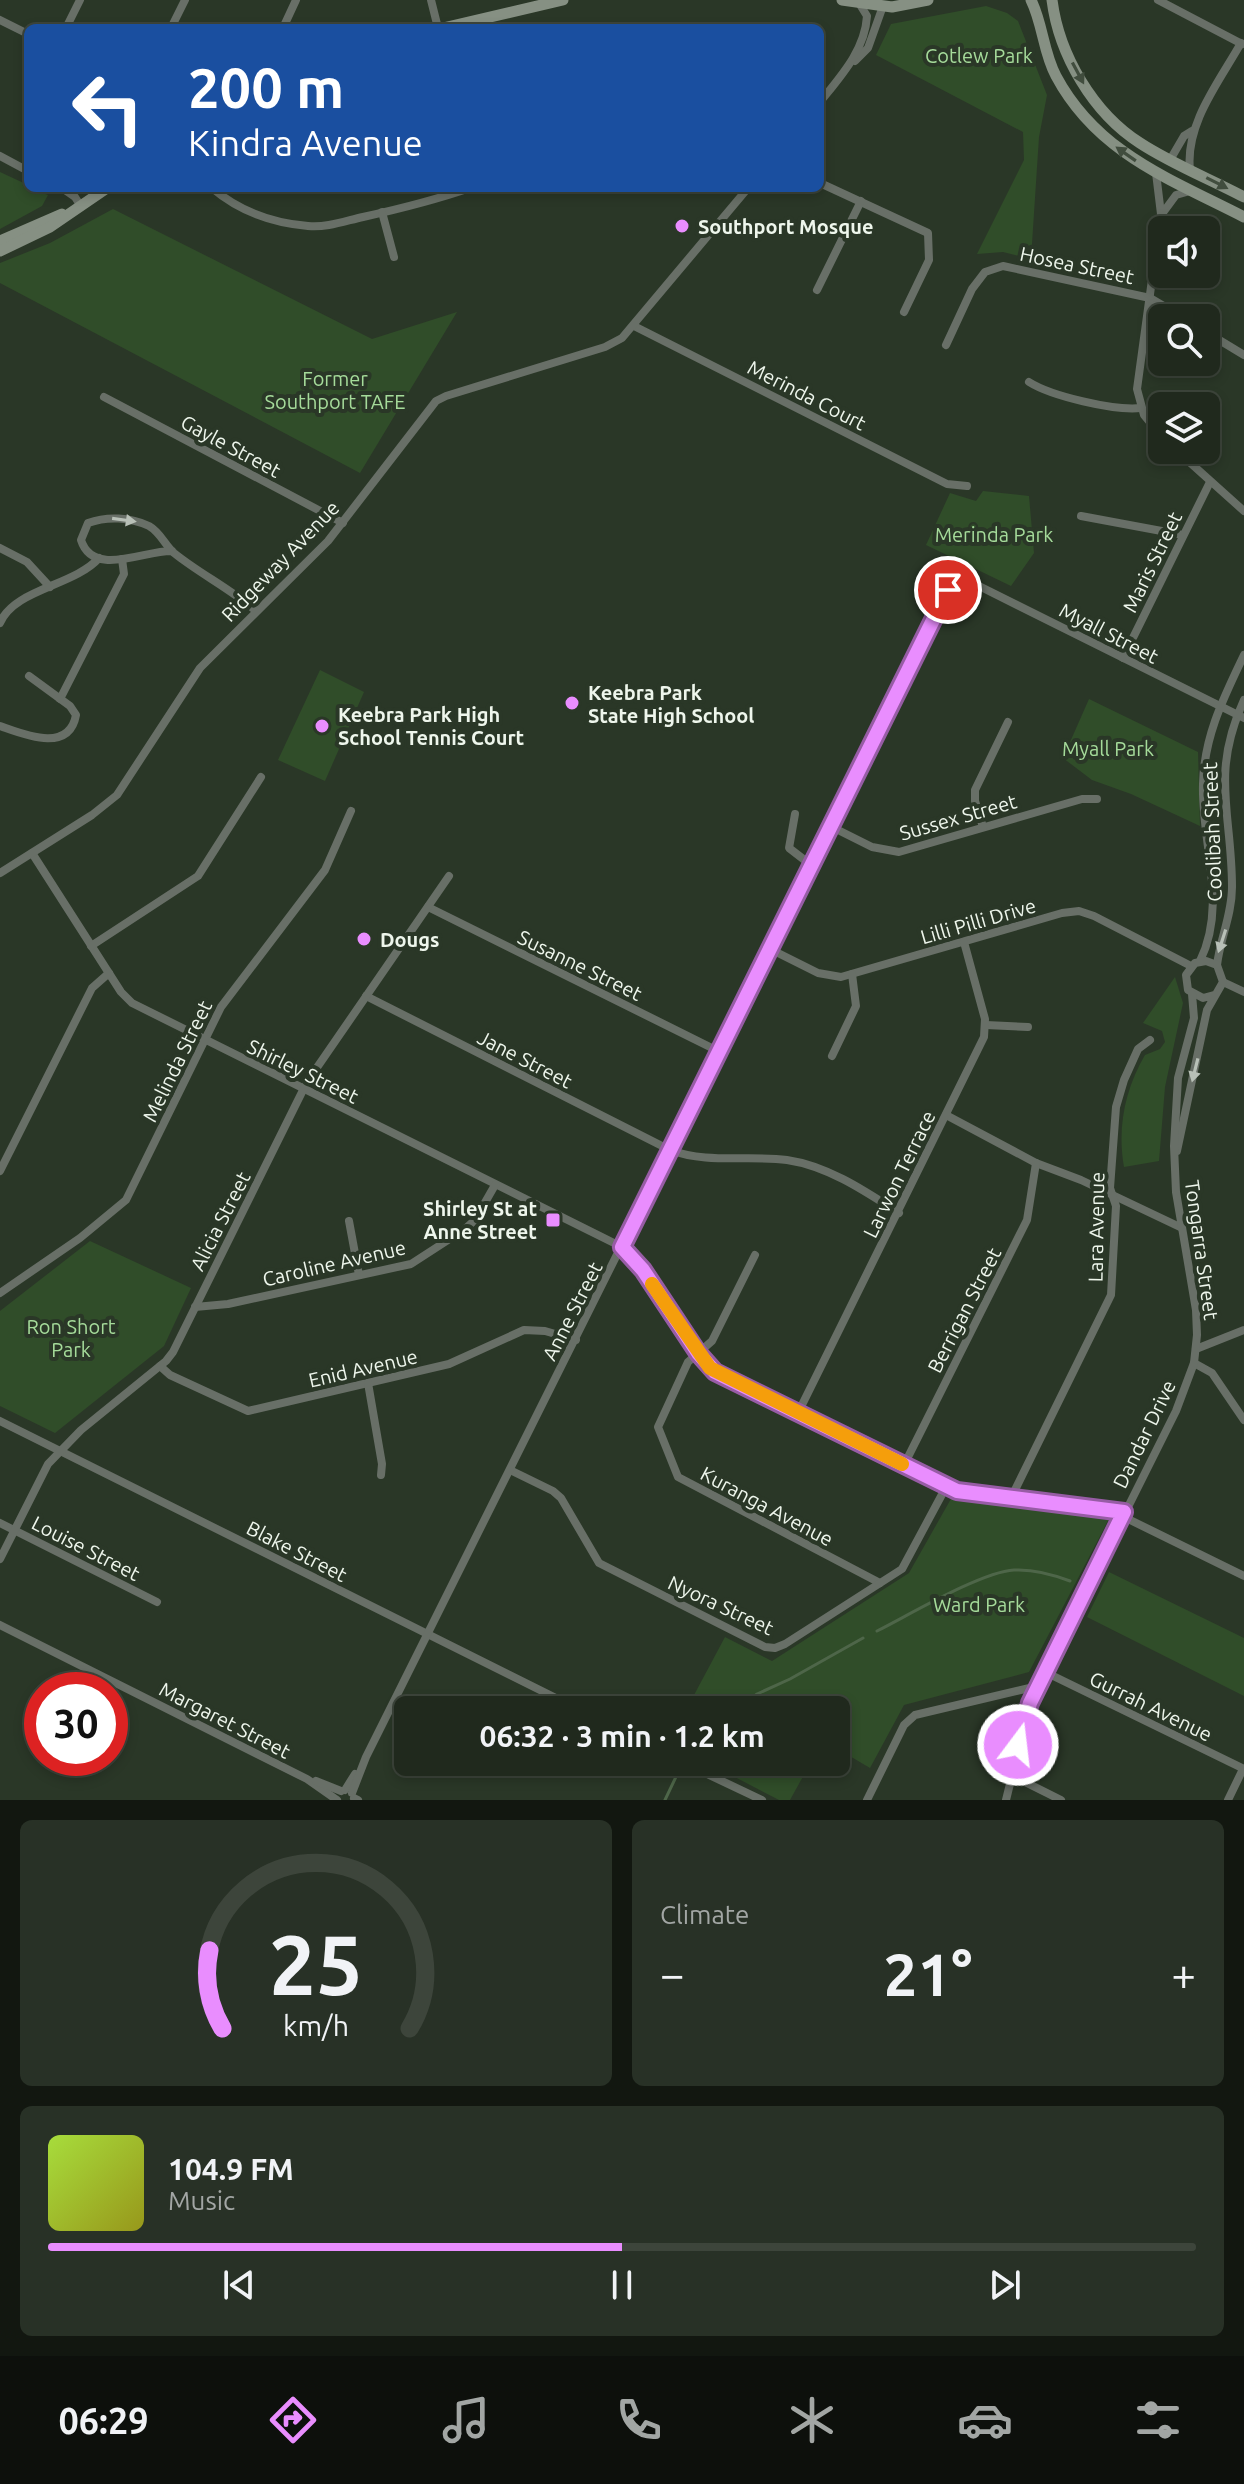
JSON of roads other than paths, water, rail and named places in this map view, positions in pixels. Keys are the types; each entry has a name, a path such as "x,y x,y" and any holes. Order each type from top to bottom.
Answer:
{"main road":[{"path":"458,24 563,0"},
{"path":"842,0 883,6 928,0"},
{"path":"1031,0 1050,63 1082,115 1103,137 1156,173 1244,217"},
{"path":"1052,0 1058,30 1089,93 1125,131 1170,160 1244,197"},
{"path":"1170,160 1173,173 1194,186 1196,193"},
{"path":"0,251 50,227 101,192"},
{"path":"0,241 76,208"}],"street":[{"path":"68,24 80,0"},
{"path":"173,24 185,0"},
{"path":"285,24 296,0"},
{"path":"431,0 440,24"},
{"path":"1158,0 1242,44 1192,131 1190,170"},
{"path":"824,97 860,47 867,16 859,3"},
{"path":"847,68 868,48 883,6"},
{"path":"0,20 24,32"},
{"path":"1170,160 1184,136 1192,131"},
{"path":"0,156 24,169"},
{"path":"1148,423 1141,408 1137,378 1161,214 1156,173"},
{"path":"824,185 928,233 929,260 904,312"},
{"path":"68,192 75,197 76,208"},
{"path":"217,192 249,212 308,226 322,226 458,192"},
{"name":"Ridgeway Avenue","path":"0,873 92,815 117,795 200,668 328,541 423,414 441,397 605,347 622,338 745,192"},
{"path":"1161,214 1176,195 1196,193"},
{"path":"817,290 861,201"},
{"path":"382,212 394,257"},
{"name":"Hosea Street","path":"946,345 972,289 985,272 1003,266 1150,298 1160,304"},
{"name":"Merinda Court","path":"634,326 947,484 967,486"},
{"path":"1220,340 1244,355"},
{"path":"1029,382 1048,393 1121,408 1141,408"},
{"name":"Gayle Street","path":"104,397 343,523"},
{"path":"1191,464 1244,511"},
{"name":"Maris Street","path":"1123,658 1210,482"},
{"path":"1081,516 1183,535"},
{"path":"172,551 122,559 99,558 84,549 82,535 88,523 108,518 121,518 148,526 172,551 256,611"},
{"path":"0,548 27,562 50,587"},
{"path":"0,623 10,606 89,570 99,558"},
{"path":"60,699 124,574 122,559"},
{"name":"Myall Street","path":"958,580 969,581 1241,716"},
{"name":"Anne Street","path":"347,1797 948,590 958,580"},
{"name":"Coolibah Street","path":"1200,961 1207,946 1214,898 1203,797 1209,738 1244,655"},
{"path":"0,726 38,740 65,733 73,725 76,715 29,676"},
{"name":"Coolibah Street","path":"1217,965 1231,909 1231,864 1223,777 1227,747 1241,716 1244,700"},
{"path":"983,827 975,790 1008,722"},
{"path":"91,946 198,876 261,777"},
{"name":"Sussex Street","path":"830,826 872,847 893,852 906,851 1082,799 1097,799"},
{"name":"Melinda Street","path":"0,1293 80,1238 126,1200 203,1040 231,993 325,870 351,811"},
{"path":"795,814 789,848 811,865"},
{"name":"Shirley Street","path":"32,853 91,946 132,1003 622,1247"},
{"name":"Alicia Street","path":"0,1559 48,1464 60,1450 173,1352 303,1089 449,876"},
{"name":"Susanne Street","path":"428,907 718,1051"},
{"name":"Lilli Pilli Drive","path":"770,949 818,973 834,977 1062,913 1079,911 1191,966"},
{"path":"964,942 986,1025 1028,1027"},
{"path":"1223,982 1214,995 1203,998 1192,994 1185,980 1191,966 1200,961 1217,965 1223,982 1244,992"},
{"path":"0,1171 92,988 109,973"},
{"path":"832,1056 856,1006 852,974"},
{"name":"Tongarra Street","path":"1192,994 1194,1018 1181,1062 1175,1107 1175,1156 1176,1192 1196,1310 1196,1349"},
{"name":"Tongarra Street","path":"1175,1156 1205,1018 1214,995"},
{"name":"Jane Street","path":"366,996 670,1150 707,1158 775,1160 811,1165 853,1185 899,1213"},
{"name":"Larwon Terrace","path":"798,1413 981,1044 986,1025"},
{"name":"Lara Avenue","path":"1011,1498 1111,1295 1116,1206 1110,1188 1116,1107 1138,1049 1150,1040"},
{"path":"946,1115 1036,1163 1182,1228"},
{"name":"Berrigan Street","path":"904,1465 1027,1220 1036,1163"},
{"name":"Caroline Avenue","path":"195,1307 228,1304 411,1264 441,1247 475,1220 495,1185"},
{"path":"349,1221 359,1275"},
{"path":"622,1247 643,1270 698,1353 715,1372 946,1487 1123,1514 1244,1576"},
{"path":"698,1353 712,1341 755,1255"},
{"name":"Enid Avenue","path":"160,1366 170,1375 248,1411 449,1364 524,1330 545,1331 576,1340"},
{"path":"1196,1349 1244,1330"},
{"name":"Dandar Drive","path":"1006,1800 1023,1721 1176,1411 1196,1349"},
{"name":"Kuranga Avenue","path":"698,1353 688,1362 658,1427 678,1477 880,1583"},
{"path":"1194,1363 1212,1373 1244,1420"},
{"path":"368,1383 382,1464 381,1475"},
{"name":"Blake Street","path":"0,1421 552,1696"},
{"name":"Nyora Street","path":"510,1470 561,1498 599,1563 765,1647 775,1648 907,1564 946,1487"},
{"name":"Louise Street","path":"0,1523 157,1602"},
{"name":"Margaret Street","path":"0,1625 347,1797"},
{"name":"Gurrah Avenue","path":"1045,1672 1244,1769"},
{"path":"867,1800 904,1725 915,1715 1038,1686"},
{"path":"1228,1800 1244,1769"},
{"path":"1011,1775 1061,1800"},
{"path":"711,1776 762,1800"}],"waterway":[{"path":"877,1631 965,1586 1000,1573 1028,1570 1070,1581"},
{"path":"754,1696 863,1638"},
{"path":"665,1800 676,1776"}],"place":[{"name":"Southport Mosque","path":"682,226"},
{"name":"Keebra Park State High School","path":"572,703"},
{"name":"Keebra Park High School Tennis Court","path":"322,726"},
{"name":"Dougs","path":"364,939"},
{"name":"Shirley St at Anne Street","path":"553,1220"}],"park label":[{"name":"Cotlew Park","path":"979,55"},
{"name":"Former Southport TAFE","path":"335,390"},
{"name":"Merinda Park","path":"994,534"},
{"name":"Myall Park","path":"1108,748"},
{"name":"Ron Short Park","path":"71,1338"},
{"name":"Ward Park","path":"979,1604"}]}
